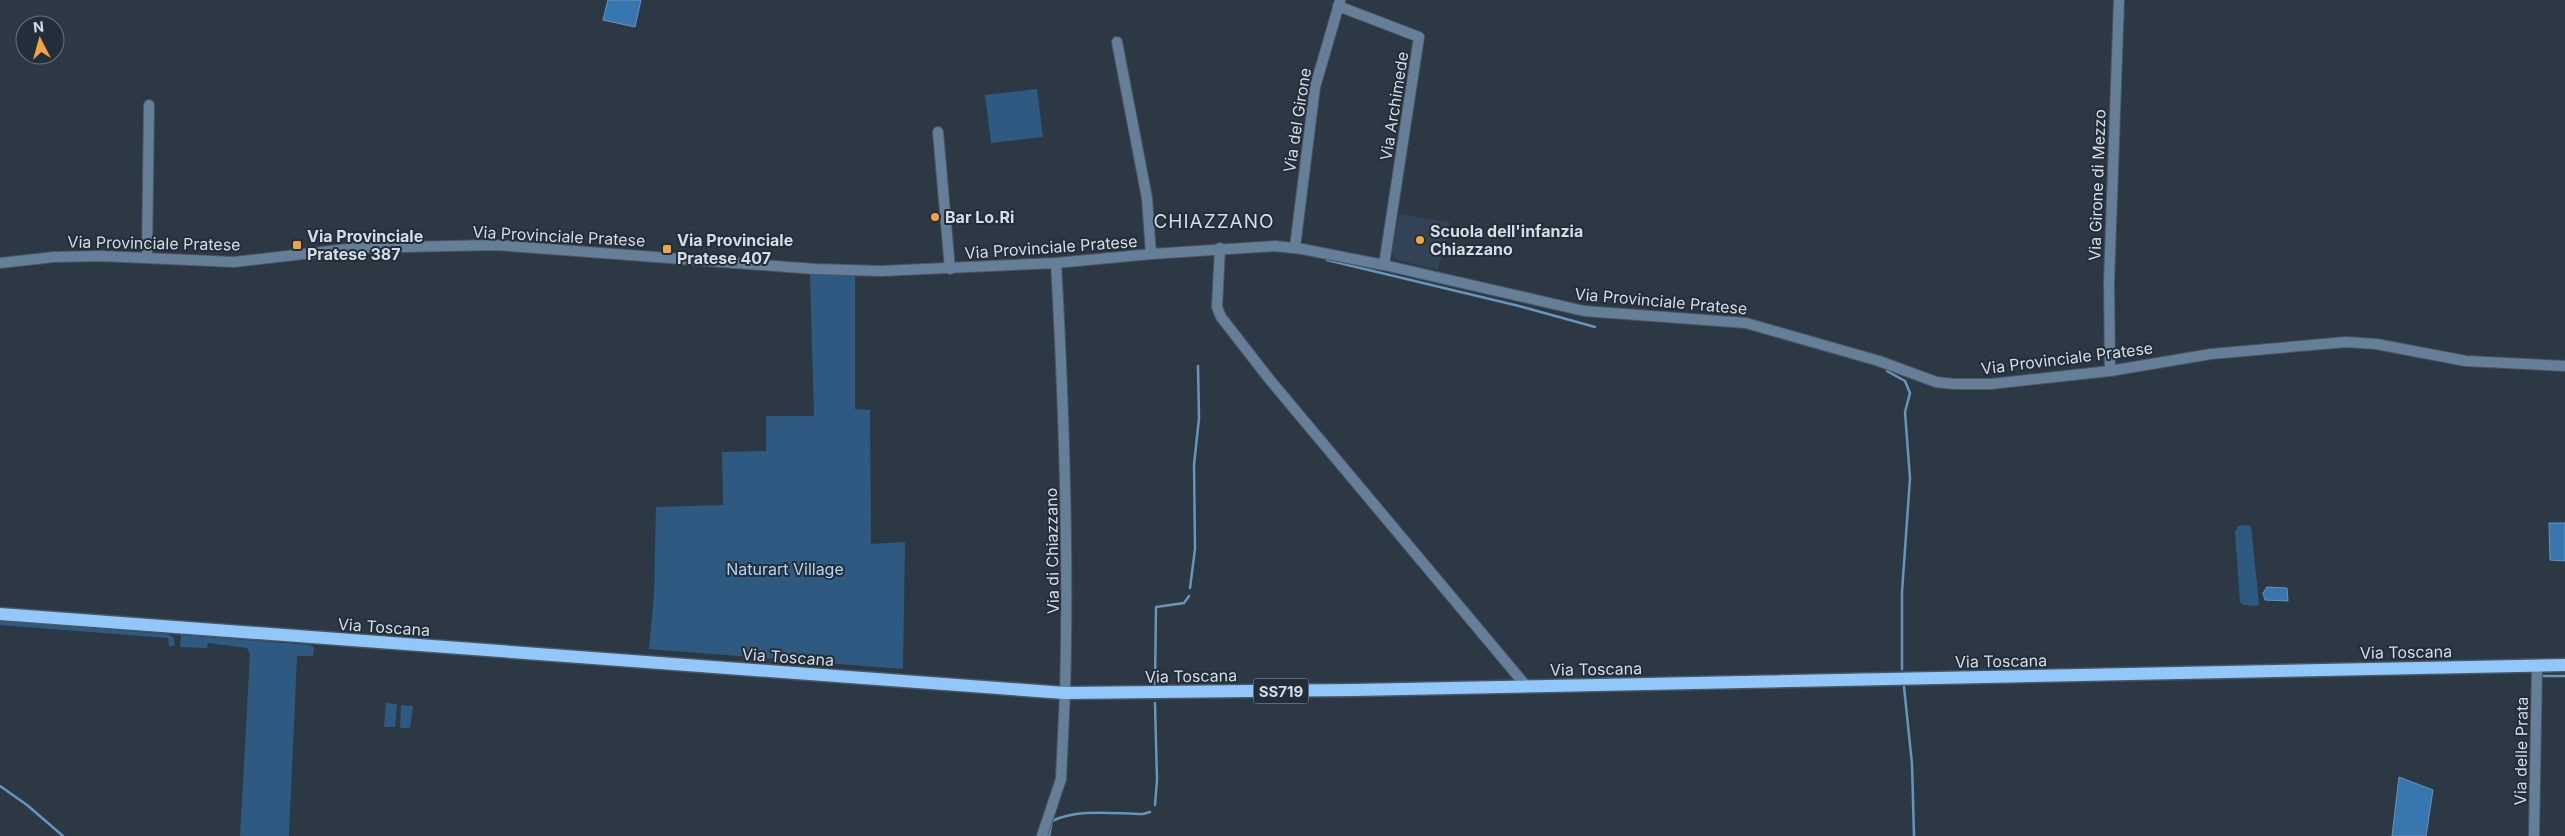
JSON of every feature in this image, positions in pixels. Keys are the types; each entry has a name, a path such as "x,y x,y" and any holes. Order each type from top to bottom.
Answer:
{"main road":[{"name":"Via Toscana","path":"0,614 1065,693 1527,686 2565,665"}],"street":[{"name":"Via Girone di Mezzo","path":"2110,371 2109,282 2118,0"},
{"name":"Via del Girone","path":"1295,247 1316,87 1339,3"},
{"name":"Via Archimede","path":"1339,3 1419,37 1384,265"},
{"path":"1117,42 1147,198 1151,254"},
{"path":"147,258 149,105"},
{"path":"938,132 950,269"},
{"name":"Via Provinciale Pratese","path":"0,263 54,257 147,258 234,262 356,248 496,245 815,269 881,271 1056,263 1220,248 1295,247 1384,265 1584,311 1746,323 1878,361 1936,382 1954,384 1991,384 2110,371 2211,354 2346,342 2376,344 2466,361 2565,366"},
{"path":"1220,248 1219,314 1270,380 1527,686"},
{"name":"Via di Chiazzano","path":"1042,836 1062,779 1068,584 1064,423 1056,263"},
{"name":"Via delle Prata","path":"2534,836 2537,666"}],"shaded area":[{"path":"608,0 641,0 635,27 603,20"},
{"name":"Scuola dell'infanzia Chiazzano","path":"1399,214 1450,222 1438,270 1397,260 1393,256 1392,249"},
{"path":"2549,523 2565,523 2565,561 2550,560"},
{"path":"2267,587 2287,588 2288,601 2265,600 2263,593"},
{"path":"2399,777 2433,790 2426,836 2392,836"}],"green space":[{"path":"1037,89 1043,137 991,143 985,95"},
{"name":"Naturart Village","path":"810,272 855,275 855,409 870,410 871,544 905,542 903,669 649,649 654,596 656,507 723,505 722,452 766,451 766,416 814,416"},
{"path":"2238,526 2251,526 2259,604 2257,606 2244,605 2240,602 2235,532"},
{"path":"0,621 166,634 173,637 175,645 169,647 168,638 0,625"},
{"path":"181,635 309,645 314,647 313,656 297,656 289,836 240,836 250,654 247,648 208,643 207,648 180,647"},
{"path":"386,703 397,704 395,727 384,727"},
{"path":"401,705 413,706 410,728 400,728"}],"waterway":[{"path":"1327,260 1519,306 1595,327"},
{"path":"1190,588 1195,549 1194,465 1199,418 1198,366"},
{"path":"1887,371 1905,381 1910,393 1905,412 1910,478 1902,592 1902,669"},
{"path":"1155,685 1156,607 1184,603 1189,596"},
{"path":"2544,676 2565,676"},
{"path":"1904,687 1912,764 1914,836"},
{"path":"1155,703 1157,780 1155,805"},
{"path":"0,786 27,805 63,836"},
{"path":"1049,836 1052,821 1074,814 1143,814 1150,812"}],"place":[{"name":"Bar Lo.Ri","path":"935,217"},
{"name":"Scuola dell'infanzia Chiazzano","path":"1420,240"},
{"name":"Via Provinciale Pratese 387","path":"297,245"},
{"name":"Via Provinciale Pratese 407","path":"667,249"}],"district":[{"name":"CHIAZZANO","path":"1214,221"}]}
